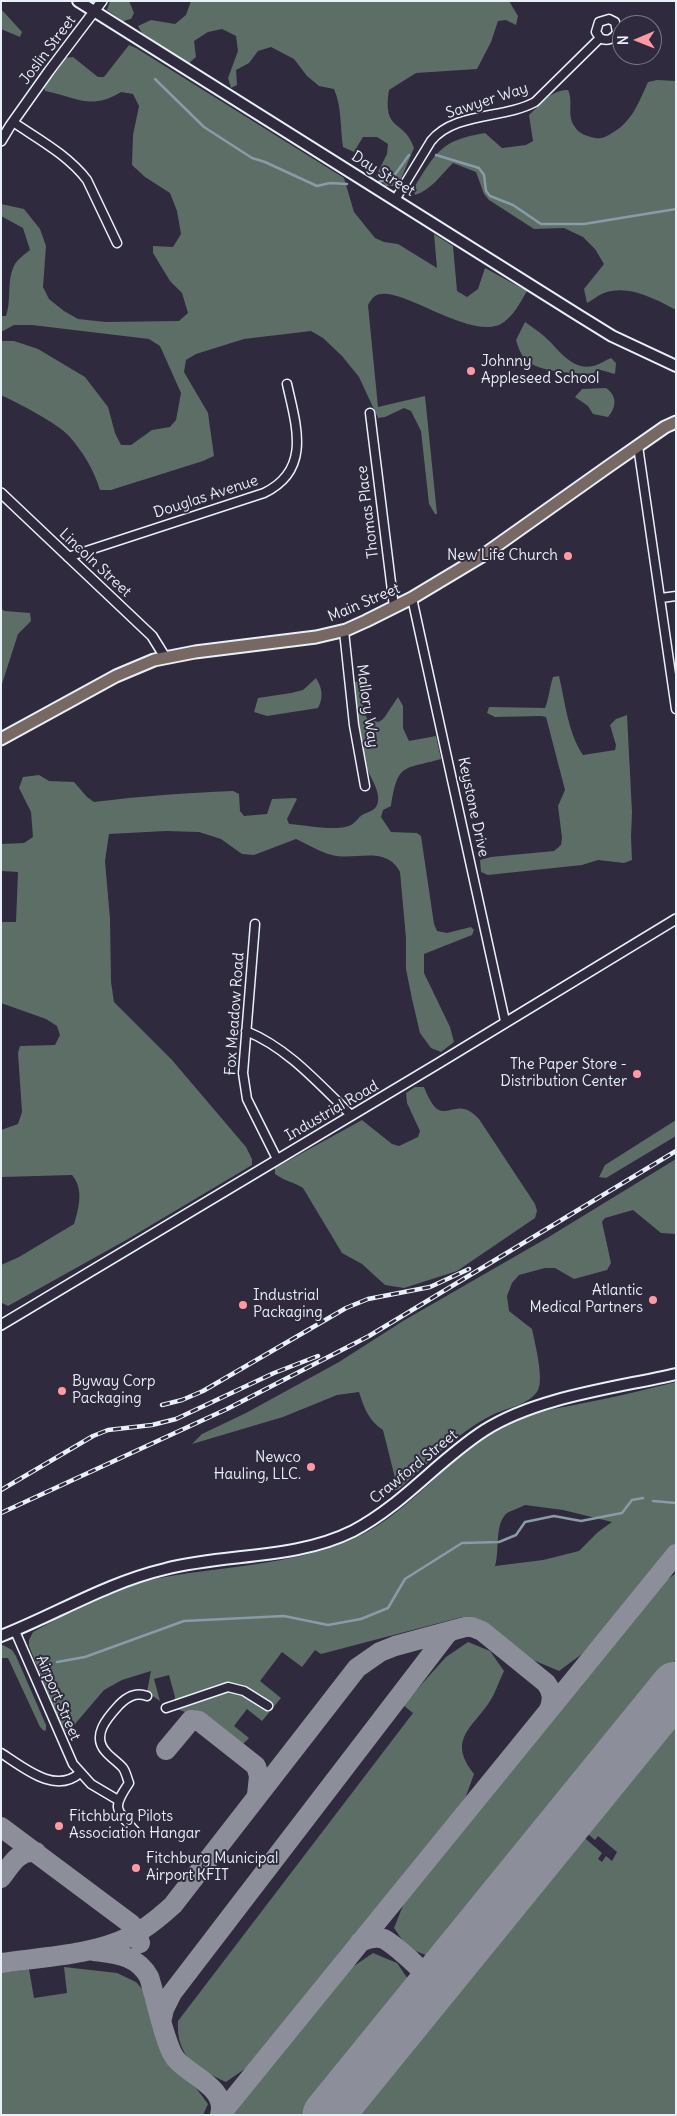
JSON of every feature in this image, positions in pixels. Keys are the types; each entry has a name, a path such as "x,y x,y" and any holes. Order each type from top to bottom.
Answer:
{"main road":[{"name":"Day Street","path":"78,1 612,336 676,366"},
{"name":"Main Street","path":"1,739 116,676 138,666 165,657 195,652 316,637 344,630 394,607 482,556 638,446 676,422"},
{"name":"Crawford Street","path":"1,1636 63,1606 142,1575 183,1565 290,1550 336,1538 353,1531 384,1513 484,1430 521,1411 549,1402 676,1374"}],"street":[{"name":"Joslin Street","path":"1,141 12,122 102,1"},
{"name":"Sawyer Way","path":"395,200 431,141 442,130 454,124 530,104 552,87 600,38"},
{"path":"12,122 66,158 81,172 87,180 117,243"},
{"name":"Douglas Avenue","path":"68,557 264,493 278,485 293,467 297,449 296,432 287,384"},
{"name":"Thomas Place","path":"370,413 394,607"},
{"path":"638,446 676,709"},
{"name":"Lincoln Street","path":"1,493 152,636 165,657"},
{"path":"661,598 676,596"},
{"name":"Keystone Drive","path":"412,598 505,1021"},
{"name":"Mallory Way","path":"344,630 354,725 365,786"},
{"name":"Industrial Road","path":"1,1325 676,919"},
{"name":"Fox Meadow Road","path":"255,924 243,1073 244,1085 254,1114 277,1159"},
{"path":"246,1031 265,1038 281,1049 351,1115"},
{"name":"Airport Street","path":"16,1630 66,1751 80,1773 101,1792 118,1800 129,1783 124,1769 102,1748 100,1729 127,1698 134,1694 147,1696"},
{"path":"166,1708 228,1687 244,1691 268,1706"},
{"path":"1,1753 35,1774 53,1781 72,1780 80,1773"},
{"path":"118,1800 120,1815 135,1831"}],"green space":[{"path":"110,1 129,1 134,13 131,19 123,21 107,10"},
{"path":"191,1 509,1 518,16 516,25 506,20 498,21 491,42 477,69 416,73 389,90 388,104 391,120 410,139 414,148 398,186 386,186 376,176 387,154 388,144 377,137 363,137 354,152 343,147 340,110 334,89 319,86 307,76 294,59 271,47 258,51 249,63 236,70 237,85 231,88 228,78 238,51 236,36 222,29 208,32 194,41 196,57 188,64 142,33 138,26 151,20 175,24 186,15"},
{"path":"1,9 22,32 20,37 1,29"},
{"path":"129,45 344,178 354,212 375,238 384,242 398,244 437,268 434,234 453,246 457,291 467,297 478,289 485,268 527,291 509,318 501,324 487,327 470,325 416,303 385,294 375,296 368,305 378,407 425,396 437,514 435,514 429,504 421,431 411,411 404,408 385,417 378,418 359,377 342,356 323,338 311,331 244,339 196,354 186,360 184,372 208,413 214,456 111,490 100,490 91,468 69,436 56,425 1,395 1,341 14,341 38,349 85,377 108,407 115,433 121,445 131,445 152,430 170,427 176,420 181,393 160,346 149,339 32,325 14,325 1,332 1,316 6,316 8,310 12,270 18,260 30,250 23,228 1,216 1,204 24,209 40,229 46,246 43,287 49,299 64,311 78,319 106,322 179,321 188,313 182,293 170,281 153,253 153,246 173,247 181,234 177,211 170,193 145,177 132,165 133,135 139,106 133,94 121,92 110,98 92,102 45,91 44,86 64,58 73,57 98,77 104,77"},
{"path":"657,80 676,81 676,310 650,297 622,290 604,293 587,303 584,289 604,264 595,249 583,237 564,228 534,229 489,200 484,194 476,172 453,163 431,186 415,195 413,189 434,157 449,144 470,136 485,133 502,148 526,145 533,141 529,115 547,98 557,92 568,90 571,118 577,129 586,135 600,138 610,134 625,123 634,111 648,82"},
{"path":"525,322 578,365 585,367 593,366 611,358 616,363 615,374 597,369 593,374 557,371 538,367 530,363 524,358 516,340"},
{"path":"606,388 614,398 613,410 608,417 593,414 588,406 575,397 582,389"},
{"path":"1,609 30,613 31,621 18,634 1,687"},
{"path":"559,676 570,727 583,755 615,750 616,745 610,725 616,719 627,715 632,812 632,860 624,863 598,860 582,865 488,875 481,872 480,860 491,857 554,851 561,845 562,838 558,806 565,790 546,717 495,717 487,713 489,707 545,708 553,677"},
{"path":"316,678 322,693 318,708 267,716 254,712 258,698 303,690"},
{"path":"359,681 364,713 368,720 379,722 384,718 398,697 403,706 403,728 409,741 436,736 441,759 404,770 396,782 391,806 383,810 381,817 391,832 417,833 421,836 434,924 437,931 447,933 471,927 474,930 472,935 424,954 424,973 450,1027 454,1042 441,1052 431,1048 420,1033 406,969 406,938 400,872 387,859 378,856 332,855 296,839 254,855 242,854 221,839 199,832 166,831 109,834 105,861 110,919 111,982 114,1002 172,1060 246,1147 252,1159 252,1165 128,1239 8,1306 2,1303 1,1265 19,1257 74,1224 79,1199 78,1186 72,1175 1,1177 1,1130 18,1124 22,1112 18,1053 20,1046 55,1045 60,1035 57,1026 46,1019 1,1003 1,922 16,922 18,872 1,871 1,844 24,843 33,837 31,812 19,788 23,777 39,775 49,781 74,782 94,802 233,791 239,794 240,811 244,816 267,814 272,799 295,798 297,799 287,819 289,824 329,828 345,827 374,809 378,801 374,783 363,756 356,724 354,691 355,682"},
{"path":"415,1087 424,1087 437,1109 443,1111 462,1109 470,1111 479,1119 535,1204 537,1211 535,1218 457,1271 404,1288 385,1285 362,1264 342,1253 303,1188 275,1174 275,1168 362,1120 392,1144 399,1146 418,1137 420,1131 407,1103 406,1093"},
{"path":"676,1120 676,1136 606,1178 599,1177 605,1165"},
{"path":"676,1159 676,1234 661,1233 633,1210 605,1218 602,1222 611,1263 607,1270 574,1279 555,1268 545,1268 519,1275 512,1283 507,1296 509,1311 532,1329 540,1369 540,1385 538,1390 524,1403 492,1415 467,1430 399,1489 394,1491 395,1478 383,1430 374,1423 368,1414 359,1392 337,1395 283,1417 192,1444 202,1434 246,1413 339,1362 403,1321 547,1238"},
{"path":"676,1382 676,1547 667,1553 582,1654 559,1671 533,1660 476,1619 462,1617 321,1654 315,1650 302,1667 282,1652 260,1681 281,1698 262,1721 247,1709 234,1726 249,1738 240,1747 205,1719 174,1708 175,1697 169,1675 154,1679 160,1701 147,1692 151,1671 122,1680 104,1690 69,1731 63,1730 29,1646 29,1640 33,1632 97,1599 130,1586 165,1577 302,1556 346,1542 388,1518 480,1441 512,1422 548,1410","holes":["525,1505 563,1510 612,1522 598,1532 579,1551 543,1560 495,1566 500,1524 507,1513"]},
{"path":"676,1573 676,1659 433,1958 408,1948 394,1928 404,1903 440,1855 622,1630 667,1580"},
{"path":"468,1642 490,1651 504,1671 493,1696 466,1733 463,1741 462,1751 474,1774 465,1799 422,1857 249,2066 226,2082 206,2072 190,2060 184,2052 180,2044 178,2021 413,1713 403,1705 446,1657"},
{"path":"3,1645 12,1650 16,1656 46,1725 46,1730 44,1731 40,1727 8,1658 1,1658 1,1646"},
{"path":"676,1714 676,2115 351,2115 579,1833 602,1853 598,1859 602,1862 606,1856 612,1861 617,1852 598,1836 595,1840 582,1829"},
{"path":"373,1953 397,1963 412,1985 306,2115 228,2115 351,1968"},
{"path":"64,1967 117,1973 136,1982 145,1992 165,2061 196,2088 208,2104 203,2115 1,2115 1,1973 29,1969 34,1998 67,1993"}],"waterway":[{"path":"155,79 204,127 252,158 317,186 330,183 347,184"},
{"path":"379,182 394,176 409,155"},
{"path":"436,155 479,168 484,175 486,191 490,196 513,205 541,224 584,224 676,209"},
{"path":"57,1662 85,1657 184,1621 284,1616 328,1625 361,1619 388,1608 405,1579 462,1543 499,1542 516,1535 525,1522 554,1516 581,1521 622,1513 632,1500 643,1498"},
{"path":"653,1501 676,1503"}],"taxiway":[{"path":"220,2115 676,1554"},
{"path":"1,1963 100,1948 129,1937 158,1918 173,1905 357,1668 380,1652 395,1646 465,1627 472,1627 482,1631 546,1683 552,1696 549,1710"},
{"path":"162,2018 172,1993 451,1631"},
{"path":"166,1750 191,1720 199,1721 256,1766 259,1776 257,1795"},
{"path":"1,1827 131,1924 135,1928 140,1943"},
{"path":"1,1878 16,1859 24,1853 36,1852"},
{"path":"360,1942 381,1938 407,1956 425,1977 427,1985 424,1997"},
{"path":"94,1951 125,1957 138,1964 144,1970 149,1977 171,2052 181,2064 213,2089 221,2105 220,2115"},
{"path":"419,1968 428,1972 436,1972 451,1963"}],"runway":[{"path":"328,2115 676,1687"}],"railway":[{"path":"1,1513 227,1409 369,1336 676,1151"},
{"path":"162,1405 182,1400 203,1391 346,1308 368,1299 430,1287 469,1269"},
{"path":"1,1490 93,1436 108,1430 152,1425 176,1419 274,1373 318,1356"}],"place":[{"name":"Johnny Appleseed School","path":"471,371"},
{"name":"New Life Church","path":"568,556"},
{"name":"The Paper Store - Distribution Center","path":"637,1074"},
{"name":"Atlantic Medical Partners","path":"653,1300"},
{"name":"Industrial Packaging","path":"243,1305"},
{"name":"Byway Corp Packaging","path":"62,1391"},
{"name":"Newco Hauling, LLC.","path":"311,1467"},
{"name":"Fitchburg Pilots Association Hangar","path":"59,1826"},
{"name":"Fitchburg Municipal Airport KFIT","path":"136,1868"}]}
